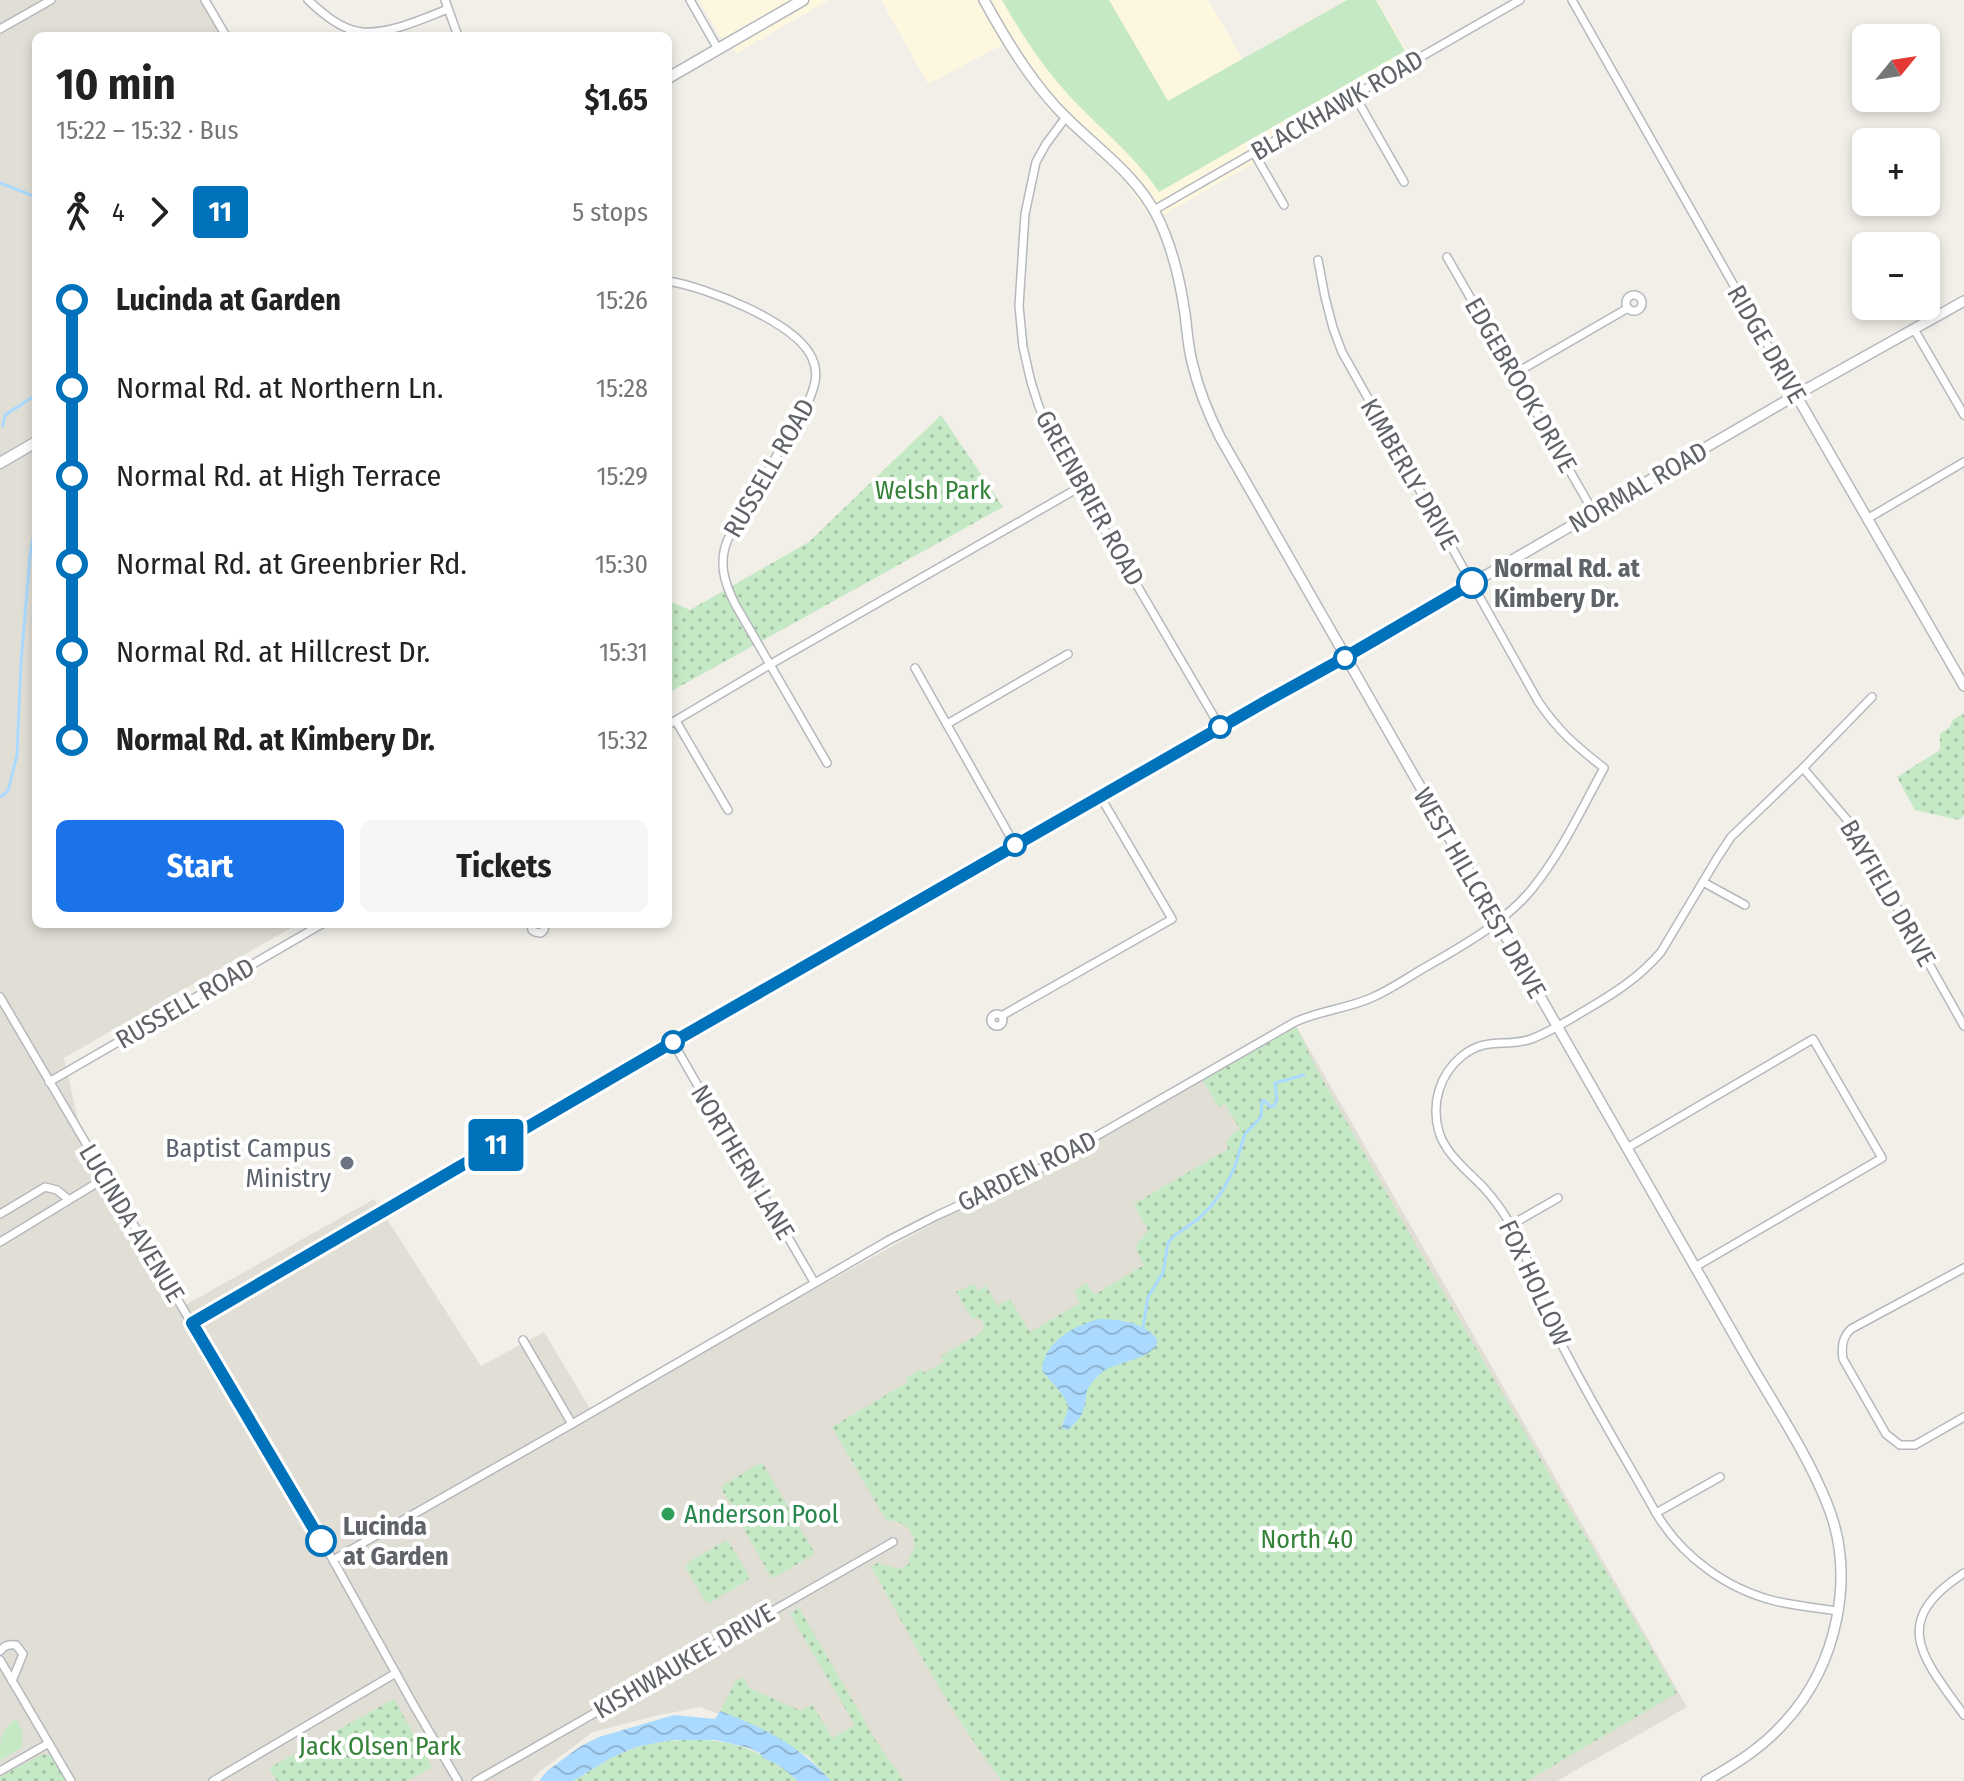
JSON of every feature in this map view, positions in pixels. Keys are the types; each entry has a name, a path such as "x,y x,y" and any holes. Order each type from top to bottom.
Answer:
{"main road":[{"path":"672,76 803,0"},
{"path":"0,463 32,444"}],"street":[{"path":"0,29 51,0"},
{"path":"205,0 224,32"},
{"path":"308,0 340,24 360,32 403,25 448,9"},
{"path":"445,0 457,32"},
{"path":"690,0 718,49"},
{"name":"WEST HILLCREST DRIVE","path":"984,0 1026,69 1066,117 1132,178 1154,210 1167,237 1178,275 1191,360 1213,424 1809,1466 1826,1501 1837,1540 1840,1570 1833,1639 1810,1689 1796,1710 1749,1755 1706,1781"},
{"name":"BLACKHAWK ROAD","path":"1154,210 1520,0"},
{"name":"RIDGE DRIVE","path":"1572,0 1964,686"},
{"path":"340,24 342,32"},
{"path":"1355,96 1404,182"},
{"name":"GREENBRIER ROAD","path":"1066,117 1040,153 1032,174 1023,228 1019,306 1023,347 1031,382 1058,449 1220,727"},
{"path":"1254,153 1284,205"},
{"name":"EDGEBROOK DRIVE","path":"1447,257 1594,513"},
{"name":"KIMBERLY DRIVE","path":"1318,260 1333,328 1342,352 1550,719"},
{"name":"RUSSELL ROAD","path":"672,282 728,299 756,313 797,339 812,357 816,370 809,400 728,539 722,556 728,590 827,763"},
{"name":"NORMAL ROAD","path":"192,1323 673,1042 1964,301"},
{"path":"1514,374 1628,308"},
{"path":"1914,329 1964,415"},
{"path":"1867,519 1964,462"},
{"path":"728,810 672,723 1080,487"},
{"path":"947,724 1068,654"},
{"path":"915,668 1015,845"},
{"name":"FOX HOLLOW","path":"1838,1611 1778,1602 1736,1586 1708,1569 1670,1534 1563,1347 1545,1312 1511,1225 1486,1190 1444,1145 1436,1118 1437,1098 1448,1072 1471,1050 1494,1042 1529,1040 1621,989 1650,966 1731,837 1872,697"},
{"name":"GARDEN ROAD","path":"333,1560 889,1240 1039,1169 1295,1022 1381,993 1497,922 1519,904 1550,865 1604,768 1571,742 1550,719"},
{"name":"BAYFIELD DRIVE","path":"1803,768 1849,822 1964,1026"},
{"path":"1003,1015 1172,919 1100,796"},
{"path":"1703,882 1745,905"},
{"name":"RUSSELL ROAD","path":"49,1082 315,928"},
{"name":"LUCINDA AVENUE","path":"0,997 333,1560 458,1781"},
{"path":"1627,1148 1813,1039 1882,1158 1695,1267"},
{"name":"NORTHERN LANE","path":"673,1042 814,1282"},
{"path":"0,1242 105,1178"},
{"path":"0,1214 45,1187 57,1190 68,1199"},
{"path":"1511,1225 1558,1198"},
{"path":"1961,1269 1851,1329 1845,1334 1842,1351 1843,1359 1886,1434 1900,1445 1915,1445 1964,1417"},
{"path":"523,1340 572,1424"},
{"path":"1656,1513 1720,1477"},
{"name":"KISHWAUKEE DRIVE","path":"476,1781 893,1542"},
{"path":"1964,1573 1932,1597 1924,1612 1920,1640 1925,1659 1964,1715"},
{"path":"0,1651 11,1644 16,1645 23,1654 12,1681"},
{"path":"0,1660 71,1781"},
{"path":"213,1781 396,1673"},
{"path":"0,1771 49,1743"}],"shaded area":[{"path":"0,0 202,0 220,32 32,32 32,928 291,928 64,1058 82,1138 182,1307 374,1199 481,1366 544,1332 592,1412 1295,1024 1687,1707 1557,1781 846,1781 786,1739 700,1707 593,1732 531,1781 0,1781"},
{"path":"699,0 829,0 737,53 720,36"},
{"path":"881,0 1208,0 1243,59 1346,0 1377,0 1417,69 1153,221 1118,172 1049,110 1002,45 928,84"}],"green space":[{"path":"1002,0 1109,0 1168,101 1347,0 1376,0 1405,51 1159,192 1130,156 1053,77"},
{"name":"Welsh Park","path":"941,415 1003,507 672,691 672,602 690,610 809,542"},
{"path":"1964,713 1964,815 1959,820 1915,810 1897,777 1940,750 1940,734"},
{"name":"North 40","path":"1295,1024 1316,1068 1424,1259 1677,1693 1527,1781 1002,1781 949,1703 871,1566 878,1563 900,1569 910,1563 908,1559 913,1552 914,1538 901,1523 886,1520 832,1427 908,1382 906,1378 921,1369 924,1373 944,1362 941,1356 981,1333 983,1321 972,1319 956,1292 974,1284 978,1291 986,1286 998,1306 1010,1299 1030,1332 1080,1303 1074,1291 1087,1283 1094,1295 1144,1265 1135,1247 1148,1230 1134,1204 1228,1149 1226,1143 1240,1129 1225,1104 1219,1107 1201,1078"},
{"path":"760,1463 814,1552 775,1577 771,1577 721,1488"},
{"path":"725,1541 729,1542 749,1579 710,1603 705,1601 686,1568 687,1563"},
{"path":"799,1608 876,1741 904,1781 831,1781 808,1756 720,1711 736,1681 743,1677 749,1688 801,1711 812,1704 832,1738 855,1725 790,1614"},
{"name":"Jack Olsen Park","path":"394,1699 432,1767 407,1781 277,1781 269,1768"},
{"path":"16,1719 23,1732 21,1748 0,1760 2,1735"},
{"path":"686,1739 718,1741 746,1748 772,1761 798,1781 573,1781 636,1747"},
{"path":"47,1754 53,1758 66,1781 0,1781 0,1777"}],"water":[{"path":"1099,1319 1124,1321 1142,1327 1156,1337 1157,1344 1144,1355 1099,1375 1087,1390 1082,1414 1068,1430 1062,1428 1068,1405 1042,1370 1044,1360 1054,1343 1070,1331"},
{"path":"720,1711 780,1739 806,1757 831,1781 798,1781 749,1748 716,1740 672,1740 636,1747 573,1781 539,1781 547,1771 581,1746 599,1737 674,1715 715,1719"}],"waterway":[{"path":"0,183 32,195"},
{"path":"3,426 5,415 32,398"},
{"path":"0,797 8,791 17,755 21,662 32,544"},
{"path":"1143,1327 1148,1297 1163,1273 1168,1243 1197,1220 1223,1190 1234,1169 1245,1134 1261,1117 1262,1101 1270,1107 1277,1100 1275,1083 1304,1075"}],"bus line":[{"name":"11","path":"321,1541 192,1323 673,1042 1472,583"}],"place":[{"name":"Normal Rd. at Kimbery Dr.","path":"1472,583"},
{"name":"Baptist Campus Ministry","path":"347,1163"},
{"name":"Anderson Pool","path":"668,1514"},
{"name":"Lucinda at Garden","path":"321,1541"}]}
